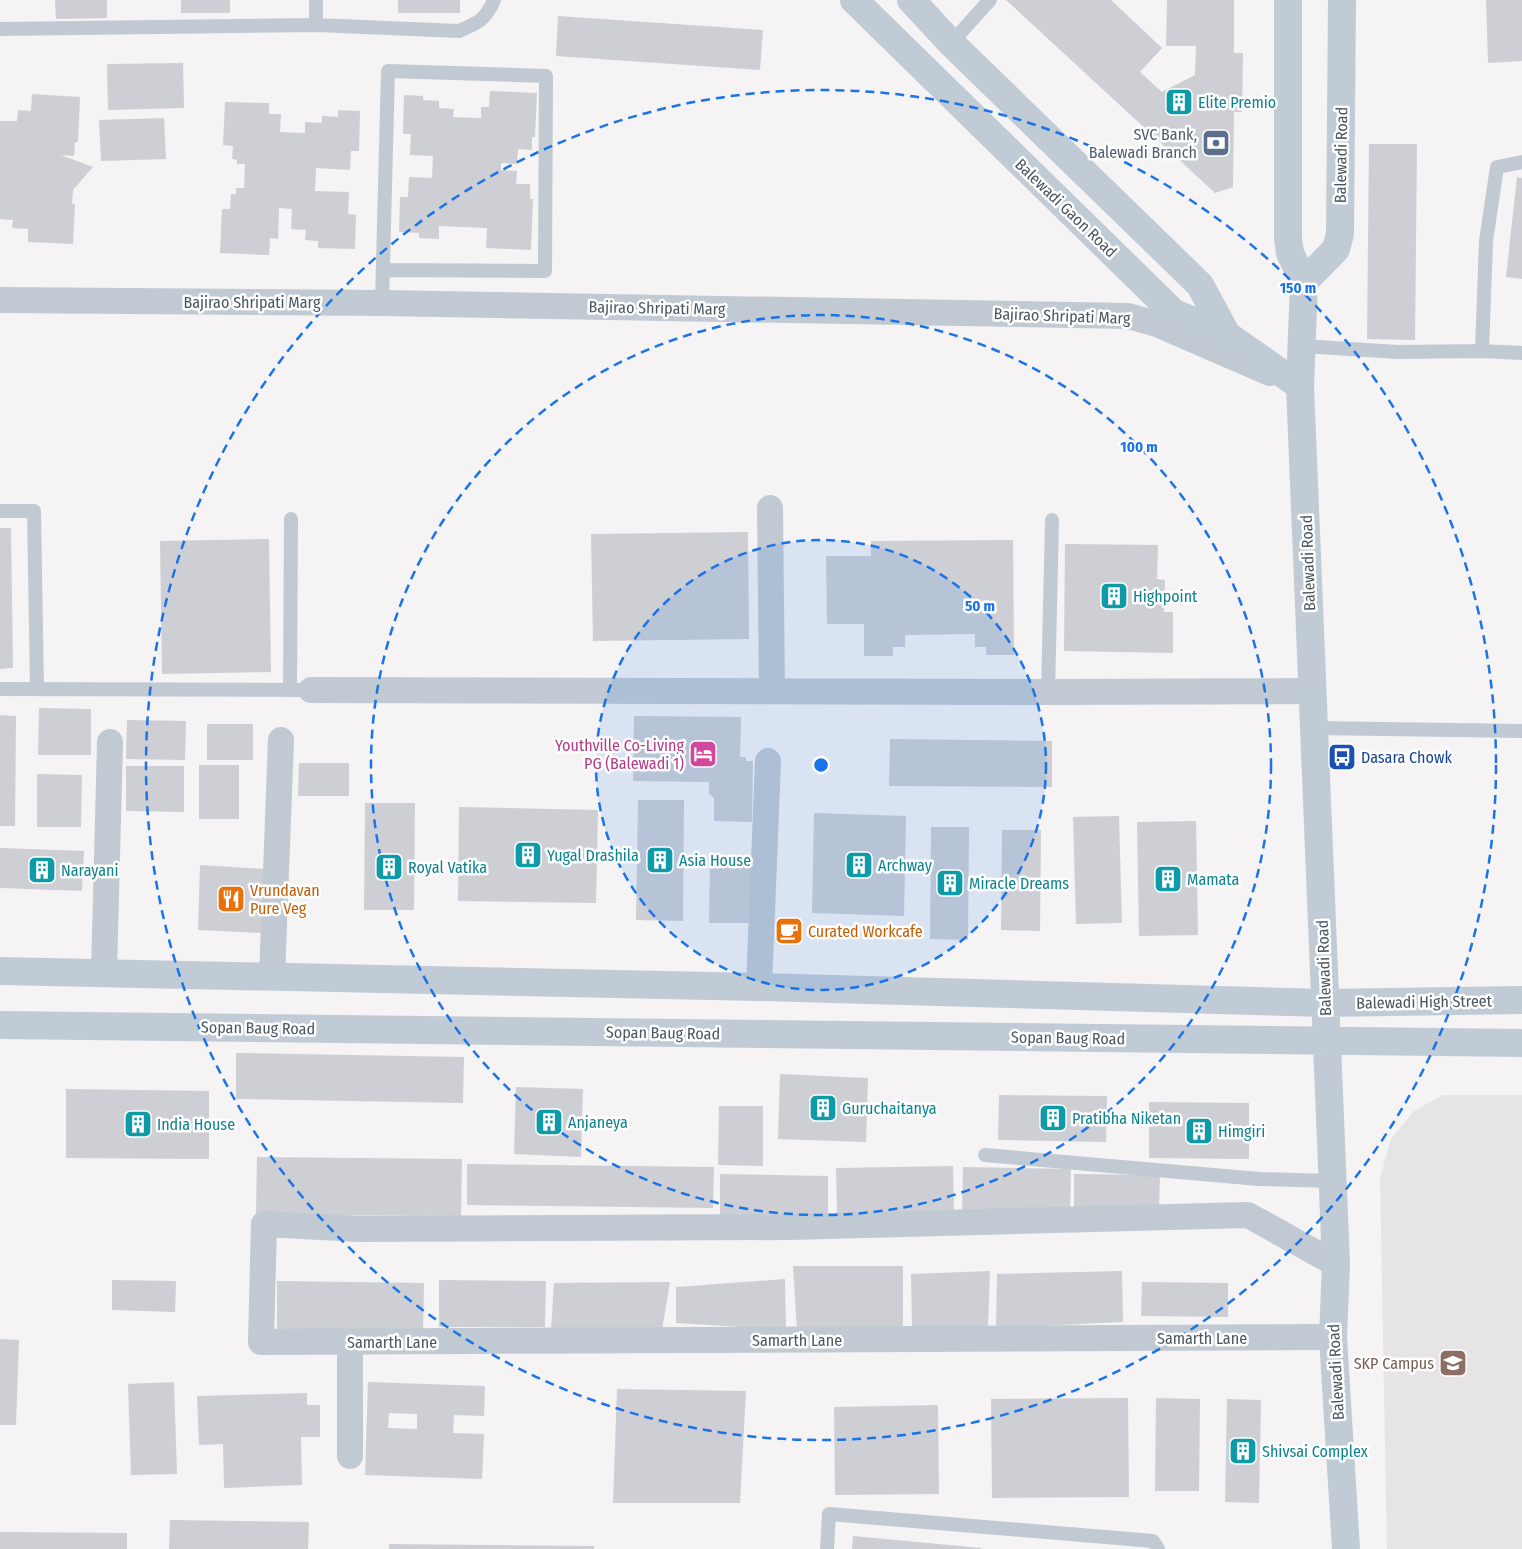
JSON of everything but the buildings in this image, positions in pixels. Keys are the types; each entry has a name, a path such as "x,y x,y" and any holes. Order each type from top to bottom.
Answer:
{"street":[{"path":"911,0 951,43 1200,285 1226,335"},
{"path":"1288,0 1288,239 1290,253 1304,282"},
{"name":"Balewadi Road","path":"1342,0 1340,234 1336,249 1304,282 1300,386 1336,1264 1333,1337 1346,1549"},
{"name":"Balewadi Gaon Road","path":"866,4 1174,313 1226,335 1300,386"},
{"name":"Bajirao Shripati Marg","path":"0,300 382,303 1128,316 1157,324 1300,386"},
{"path":"770,508 772,691"},
{"path":"301,690 1313,691"},
{"path":"272,977 281,740"},
{"path":"104,973 110,742"},
{"path":"759,987 768,761"},
{"path":"0,971 759,987 1325,1003"},
{"name":"Balewadi High Street","path":"1325,1003 1522,1000"},
{"name":"Sopan Baug Road","path":"0,1026 1327,1041"},
{"path":"1327,1041 1522,1043"},
{"name":"Samarth Lane","path":"1333,1337 261,1342 264,1224 359,1229 780,1227 1248,1215 1336,1264"},
{"path":"350,1342 350,1456"}],"lane":[{"path":"316,0 316,25"},
{"path":"0,29 316,25 458,31 479,22 489,12 494,0"},
{"path":"951,43 990,0"},
{"path":"382,303 388,71 546,76 545,271 384,270"},
{"path":"1482,351 1486,241 1497,167 1522,162"},
{"path":"1302,346 1398,352 1482,351 1522,353"},
{"path":"0,511 34,511 37,689"},
{"path":"0,689 301,690 291,519"},
{"path":"1048,692 1052,520"},
{"path":"1314,728 1522,731"},
{"path":"985,1155 1259,1179 1333,1181"},
{"path":"827,1549 829,1514 1153,1541 1158,1549"}],"shaded area":[{"name":"SKP Campus","path":"1443,1095 1522,1095 1522,1549 1387,1549 1380,1178 1391,1139 1414,1111"}],"place":[{"name":"Elite Premio","path":"1179,102"},
{"name":"SVC Bank, Balewadi Branch","path":"1216,143"},
{"name":"Highpoint","path":"1114,596"},
{"name":"Youthville Co-Living PG (Balewadi 1)","path":"703,754"},
{"name":"Dasara Chowk","path":"1342,757"},
{"name":"Yugal Drashila","path":"528,855"},
{"name":"Asia House","path":"660,860"},
{"name":"Archway","path":"859,865"},
{"name":"Royal Vatika","path":"389,867"},
{"name":"Narayani","path":"42,870"},
{"name":"Mamata","path":"1168,879"},
{"name":"Miracle Dreams","path":"950,883"},
{"name":"Vrundavan Pure Veg","path":"231,899"},
{"name":"Curated Workcafe","path":"789,931"},
{"name":"Guruchaitanya","path":"823,1108"},
{"name":"Pratibha Niketan","path":"1053,1118"},
{"name":"Anjaneya","path":"549,1122"},
{"name":"India House","path":"138,1124"},
{"name":"Himgiri","path":"1199,1131"},
{"name":"SKP Campus","path":"1453,1363"},
{"name":"Shivsai Complex","path":"1243,1451"}]}
